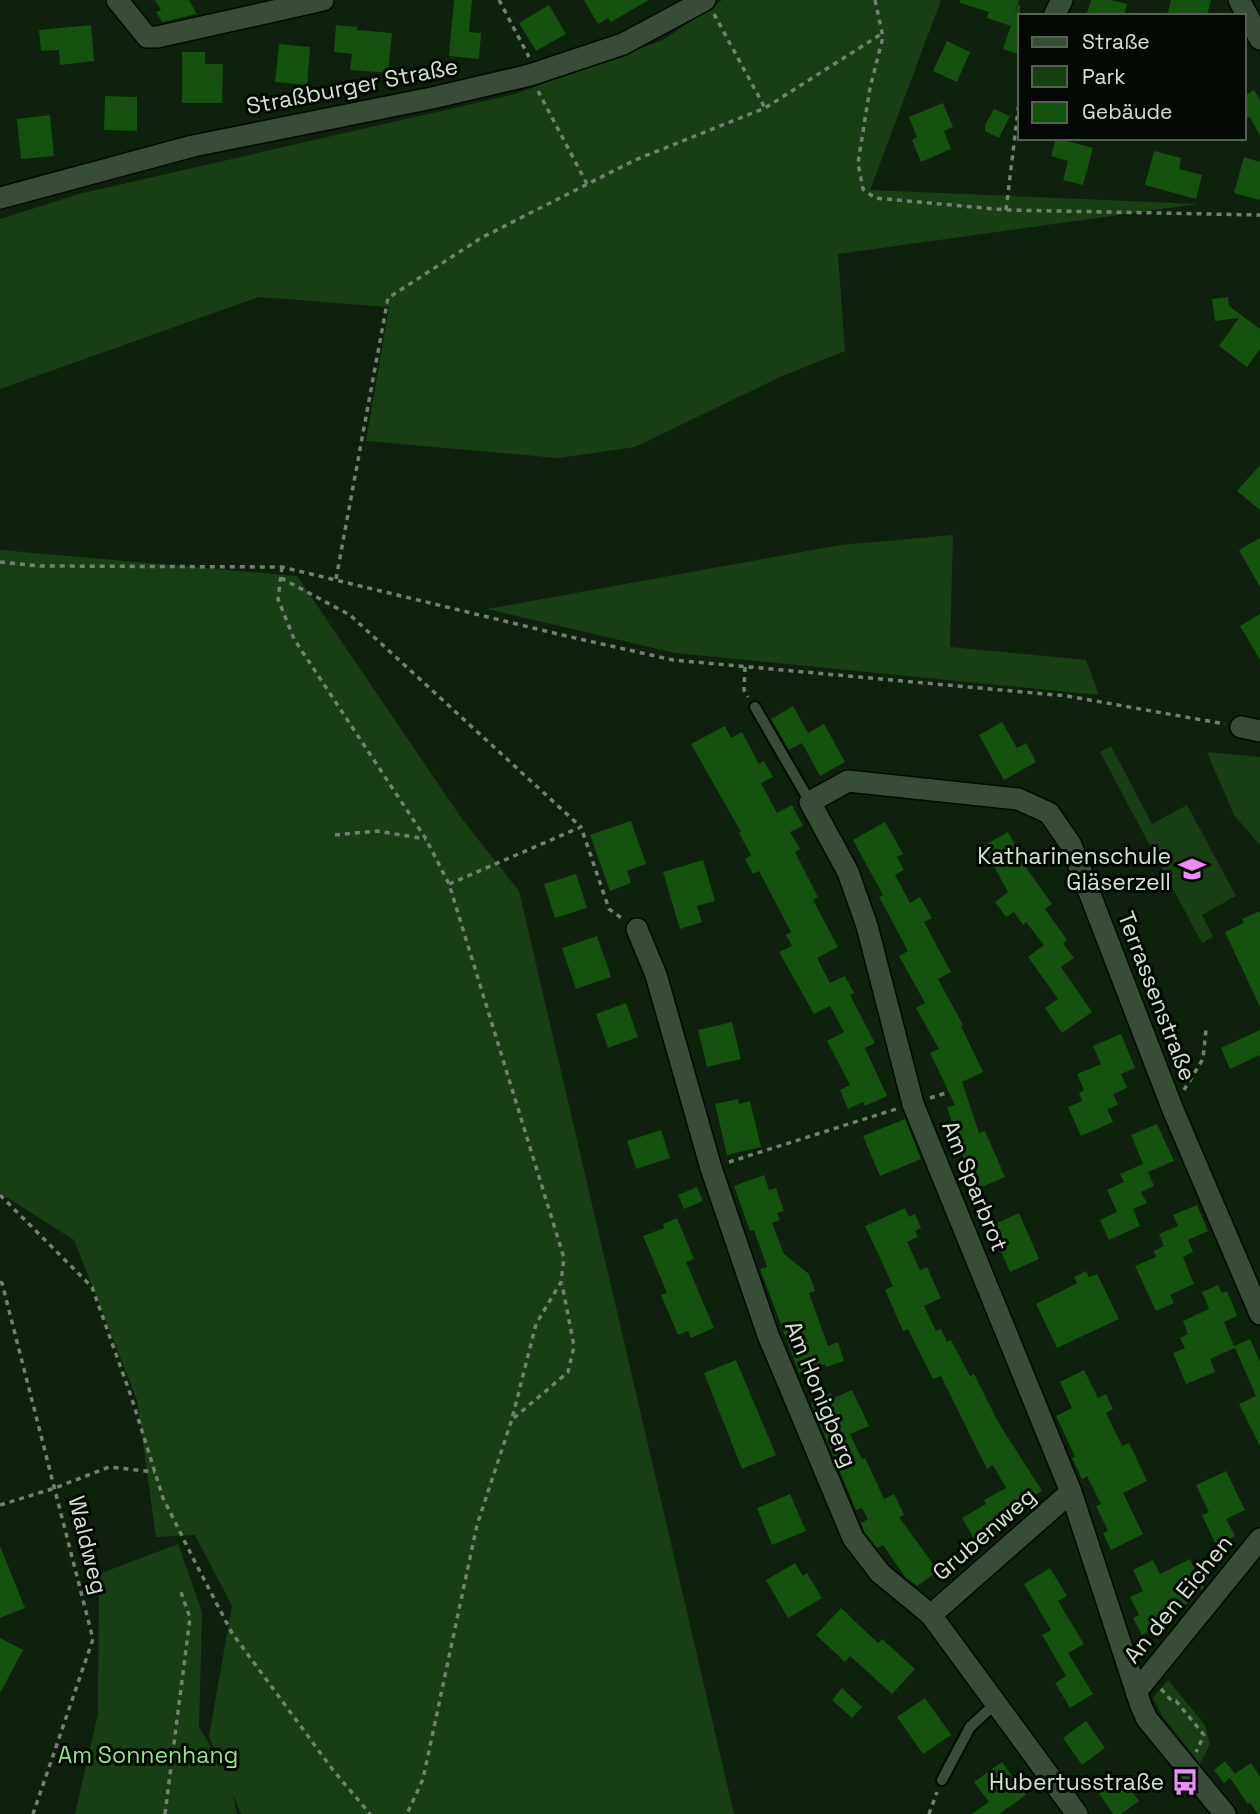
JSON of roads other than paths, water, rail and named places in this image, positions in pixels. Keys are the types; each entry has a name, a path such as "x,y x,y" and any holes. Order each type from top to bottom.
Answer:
{"street":[{"path":"117,0 147,37 157,37 323,0"},
{"name":"Straßburger Straße","path":"0,198 193,146 432,98 530,75 623,44 705,0"},
{"path":"1239,0 1260,39"},
{"name":"Terrassenstraße","path":"810,802 848,781 1018,799 1049,813 1071,845 1173,1110 1260,1314"},
{"name":"Am Sparbrot","path":"810,802 848,872 867,926 913,1104 1071,1492 1143,1684"},
{"name":"Am Honigberg","path":"636,929 656,975 711,1168 768,1335 853,1538 880,1573 931,1615 1077,1814"},
{"name":"Grubenweg","path":"931,1615 1071,1492"},
{"name":"An den Eichen","path":"1143,1684 1260,1539"},
{"path":"1143,1684 1147,1719 1225,1814"}],"lane":[{"name":"Am Sparbrot","path":"755,708 810,802"},
{"path":"942,1780 970,1727 995,1704"}],"place":[{"name":"Katharinenschule Gläserzell","path":"1192,869"},
{"name":"Hubertusstraße","path":"1185,1782"}],"park label":[{"name":"Am Sonnenhang","path":"148,1755"}]}
